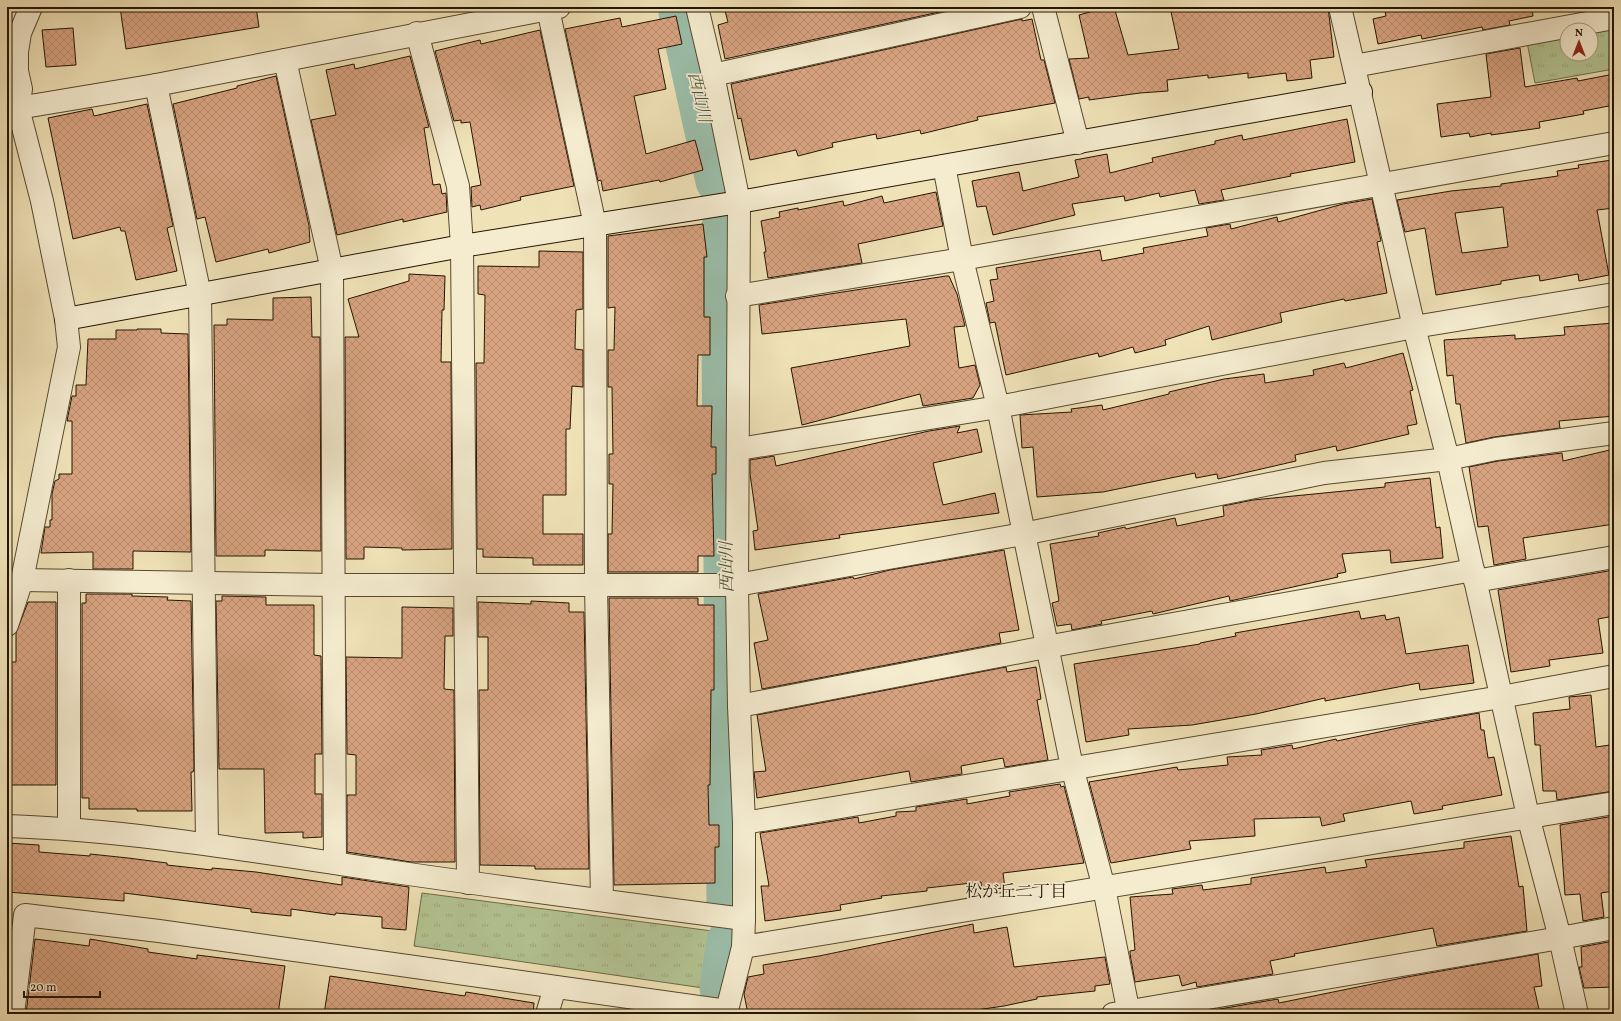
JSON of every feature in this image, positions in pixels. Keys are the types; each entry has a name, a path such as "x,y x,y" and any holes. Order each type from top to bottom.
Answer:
{"street":[{"path":"7,624 22,580 69,347 66,319 42,201 18,108 21,89 17,71 17,52 20,33 31,7"},
{"path":"13,1014 12,974 26,915 159,931 727,1012 743,947 744,919 744,823 739,706 738,585 739,202 713,75 697,7"},
{"path":"713,75 1020,7"},
{"path":"1042,7 1078,143"},
{"path":"1340,7 1361,92 1414,327 1448,459 1528,816 1560,938 1577,1014"},
{"path":"18,108 156,85 417,33 464,16 554,8 595,225 596,586 602,900"},
{"path":"1354,66 1614,18"},
{"path":"417,33 458,186 462,246 468,883"},
{"path":"285,60 332,270 334,863"},
{"path":"156,85 200,295 207,844"},
{"path":"66,319 462,246 739,202 1361,92"},
{"path":"738,296 962,259 1614,143"},
{"path":"944,166 962,259 998,407 1072,768 1104,888 1123,1013 1614,928"},
{"path":"739,449 998,407 1414,327 1614,294"},
{"path":"22,580 333,585 738,585 1023,534 1324,473 1448,459 1496,449 1614,433"},
{"path":"739,706 1046,647 1474,575 1614,557"},
{"path":"69,580 70,828"},
{"path":"744,823 1501,697 1614,676"},
{"path":"743,947 1104,888 1528,816 1614,803"},
{"path":"7,826 70,828 207,844 468,883 744,919"},
{"path":"547,1014 554,987"}],"green space":[{"path":"1614,27 1614,69 1535,83 1527,42 1559,36 1559,62 1599,62 1599,30"},
{"path":"422,893 720,932 727,942 717,990 414,946"}],"building":[{"path":"120,7 256,7 259,27 126,49"},
{"path":"724,7 962,7 725,59 718,25 728,22"},
{"path":"1089,7 1114,7 1128,55 1179,49 1170,7 1328,7 1334,57 1310,60 1312,78 1287,81 1286,73 1248,78 1248,73 1208,78 1208,75 1167,80 1168,91 1089,100 1089,97 1079,99 1069,59 1089,58 1079,15 1090,12"},
{"path":"1404,7 1532,7 1533,16 1509,21 1510,25 1483,30 1482,27 1422,39 1421,35 1378,44 1373,19 1386,16 1385,11"},
{"path":"676,16 682,44 658,49 666,89 634,96 646,154 695,140 703,170 660,182 659,180 603,191 601,180 598,181 565,29 620,18 622,27"},
{"path":"1022,19 1022,21 1032,19 1041,60 1044,60 1055,103 977,117 978,120 921,134 920,130 877,139 876,134 832,143 833,147 798,156 796,150 750,160 741,118 738,119 731,84"},
{"path":"73,28 76,65 46,67 42,30"},
{"path":"540,30 574,186 520,197 521,200 481,210 480,205 472,207 471,187 481,185 470,122 461,123 461,120 454,121 435,51 480,40 481,44"},
{"path":"1520,48 1525,87 1577,78 1578,81 1614,74 1614,105 1583,111 1584,114 1539,122 1540,128 1491,135 1491,133 1470,137 1469,133 1441,137 1437,104 1491,97 1486,54"},
{"path":"410,56 429,127 424,128 433,185 440,184 442,194 446,193 447,212 403,222 403,219 337,235 311,120 336,115 326,70 354,64 355,69"},
{"path":"276,76 309,226 310,242 269,253 268,249 216,262 205,217 197,219 173,104 237,88 237,86"},
{"path":"147,104 173,226 167,228 177,271 136,280 125,231 121,231 120,227 73,239 48,118 92,109 94,116"},
{"path":"1347,119 1355,162 1290,174 1291,176 1221,190 1224,200 1199,204 1195,190 1160,197 1159,193 1125,201 1124,196 1072,204 1075,215 993,235 986,206 977,207 972,181 1019,172 1023,191 1079,177 1075,160 1107,154 1110,173 1153,162 1152,158 1215,144 1215,141 1242,135 1243,140"},
{"path":"1612,160 1614,208 1597,210 1609,275 1579,281 1578,274 1540,281 1539,275 1501,281 1501,284 1436,295 1425,228 1405,232 1397,200 1451,191 1501,186 1501,184 1558,176 1557,171 1579,168 1578,165","holes":["1503,207 1508,247 1462,253 1455,213"]},
{"path":"936,192 943,226 858,244 862,263 768,278 761,221 780,217 779,212 798,208 798,210 843,201 844,206 882,196 884,203"},
{"path":"1372,199 1381,241 1377,242 1387,293 1345,301 1344,299 1280,313 1282,322 1212,340 1209,326 1165,340 1166,345 1135,353 1133,347 1099,357 1098,353 1006,375 995,322 990,323 986,303 994,301 990,280 998,279 996,268 1100,250 1102,261 1144,253 1143,248 1208,236 1206,228 1230,224 1231,229 1277,217 1278,222 1343,204"},
{"path":"703,224 707,257 704,257 704,317 710,317 710,355 698,355 697,406 712,406 711,447 716,447 716,474 712,474 714,556 698,556 698,572 608,572 608,534 612,534 613,484 609,484 609,454 613,454 612,387 608,387 608,350 614,350 615,307 608,308 608,236"},
{"path":"539,251 583,252 583,309 576,310 575,349 583,350 583,387 572,386 570,429 566,429 566,495 543,495 543,534 583,534 583,565 533,565 533,558 483,557 483,549 477,549 476,363 484,363 485,295 478,294 478,266 539,267"},
{"path":"409,274 445,276 444,310 442,310 441,362 451,362 452,549 402,550 402,548 364,547 364,559 346,559 345,337 359,337 348,299 409,281"},
{"path":"949,276 957,294 965,326 954,327 959,368 975,365 980,385 973,398 923,406 920,394 802,425 791,368 910,346 906,319 762,334 759,305"},
{"path":"311,297 312,337 320,337 321,551 265,550 265,556 216,556 214,325 227,325 227,319 273,320 273,298"},
{"path":"1614,323 1614,416 1559,421 1560,428 1494,437 1466,443 1460,404 1456,404 1453,375 1447,376 1444,340 1515,335 1515,339 1565,335 1564,327"},
{"path":"161,329 161,333 188,334 191,552 133,551 133,569 93,569 93,552 41,553 45,527 50,527 50,520 52,520 52,494 55,481 59,479 59,474 72,474 72,421 67,421 72,396 76,396 76,385 86,385 88,339 116,339 116,330"},
{"path":"1403,353 1413,390 1410,391 1417,424 1407,426 1409,434 1337,451 1336,446 1295,455 1296,461 1218,479 1217,474 1196,478 1195,473 1103,492 1037,497 1033,447 1022,448 1020,415 1072,412 1071,409 1102,405 1103,410 1224,379 1264,374 1265,383 1314,375 1313,370 1344,363 1346,368"},
{"path":"960,426 957,433 977,429 982,452 933,463 943,505 995,493 999,513 839,535 840,538 755,550 753,531 758,530 750,474 750,460 774,456 776,466 929,431"},
{"path":"1614,449 1614,524 1523,538 1526,559 1494,565 1488,526 1478,527 1469,467 1498,461 1562,453 1563,461"},
{"path":"1430,478 1436,528 1440,527 1443,558 1391,563 1390,550 1342,554 1346,572 1337,574 1338,577 1230,601 1229,596 1153,614 1152,611 1101,621 1102,624 1072,630 1071,624 1057,626 1052,603 1059,601 1050,544 1099,536 1098,533 1125,527 1126,529 1175,518 1177,526 1224,516 1223,506 1253,500 1385,487 1385,483"},
{"path":"1004,550 1019,630 999,633 1001,643 762,689 754,643 768,640 758,594 853,577 854,579 890,570"},
{"path":"1614,570 1614,616 1598,619 1603,653 1549,660 1550,666 1511,672 1498,590"},
{"path":"86,594 132,594 132,596 168,597 167,600 191,601 194,769 193,772 191,772 192,811 89,809 89,798 82,798 82,603 86,603"},
{"path":"222,596 266,597 266,605 314,605 314,655 321,656 322,754 315,754 315,794 322,794 322,837 303,838 303,832 265,833 264,769 219,769 216,601 222,601"},
{"path":"609,598 698,598 698,605 714,605 714,690 711,690 710,785 708,785 709,825 719,825 719,847 715,847 715,883 614,885"},
{"path":"531,601 569,603 569,612 584,612 589,869 535,869 535,866 480,865 479,690 488,690 488,637 478,637 478,602 531,604"},
{"path":"28,602 56,602 56,785 7,785 7,662 16,662 16,633"},
{"path":"402,607 453,608 453,636 445,636 444,689 454,690 455,862 411,862 347,852 347,795 356,795 356,755 347,754 346,657 402,658"},
{"path":"1359,611 1361,619 1385,615 1386,620 1399,617 1406,654 1468,645 1474,683 1420,690 1419,683 1325,701 1325,698 1256,714 1192,725 1128,729 1129,735 1086,742 1074,664 1200,644 1236,636 1235,633"},
{"path":"1006,667 1007,672 1036,667 1041,699 1037,700 1048,760 1005,767 1003,758 961,766 962,774 911,782 909,771 757,798 754,772 766,771 757,715"},
{"path":"1591,695 1596,747 1610,745 1614,767 1614,791 1557,800 1556,791 1543,791 1540,745 1535,745 1533,713 1570,709 1569,697"},
{"path":"1479,713 1481,730 1484,730 1488,758 1494,757 1502,795 1442,806 1443,809 1414,814 1411,801 1343,814 1345,821 1322,826 1320,817 1254,819 1255,836 1189,841 1191,849 1111,863 1089,782 1177,767 1178,770 1228,765 1227,757 1262,755 1261,750 1292,745 1293,749 1336,739 1337,741"},
{"path":"1060,784 1061,787 1064,786 1084,863 1003,873 1005,888 982,890 981,882 927,888 927,891 881,896 882,898 840,905 841,910 765,921 761,886 769,886 760,833 858,817 859,823 896,816 896,812 916,811 916,807 967,799 967,804 1010,796 1009,792"},
{"path":"1614,816 1614,891 1601,893 1604,917 1583,921 1580,894 1565,895 1560,825"},
{"path":"1511,836 1519,887 1523,886 1527,931 1437,946 1433,928 1294,954 1295,956 1270,961 1273,974 1197,987 1196,982 1182,986 1179,975 1135,982 1130,954 1130,951 1135,950 1130,897 1173,894 1172,889 1202,885 1203,890 1251,884 1251,878 1325,867 1326,873 1367,867 1365,860 1464,848 1464,842"},
{"path":"7,843 39,845 39,852 90,856 90,854 128,858 167,863 167,865 212,870 212,868 256,872 342,885 342,877 409,887 406,930 382,928 382,917 336,913 335,915 291,909 291,916 251,912 251,909 124,893 124,901 7,892"},
{"path":"973,924 974,933 1007,927 1014,967 1105,957 1110,984 1095,986 1095,991 1037,997 1037,999 1004,1006 948,1014 748,1014 744,994 748,977 764,974 763,965 819,956"},
{"path":"35,939 89,946 90,939 148,949 148,952 197,959 197,955 285,966 278,1014 26,1014"},
{"path":"1614,941 1614,987 1584,988 1579,967 1582,967 1581,947"},
{"path":"1538,954 1542,986 1534,987 1540,1014 1203,1014 1202,1012 1278,999 1279,1003 1407,977"},
{"path":"330,976 465,996 466,992 534,1003 533,1014 324,1014"}],"waterway":[{"name":"西山川","path":"681,13 718,181"},
{"name":"西山川","path":"723,230 729,903"},
{"name":"西山川","path":"722,988 729,941"}],"district":[{"name":"松が丘二丁目","path":"1016,891"}]}
